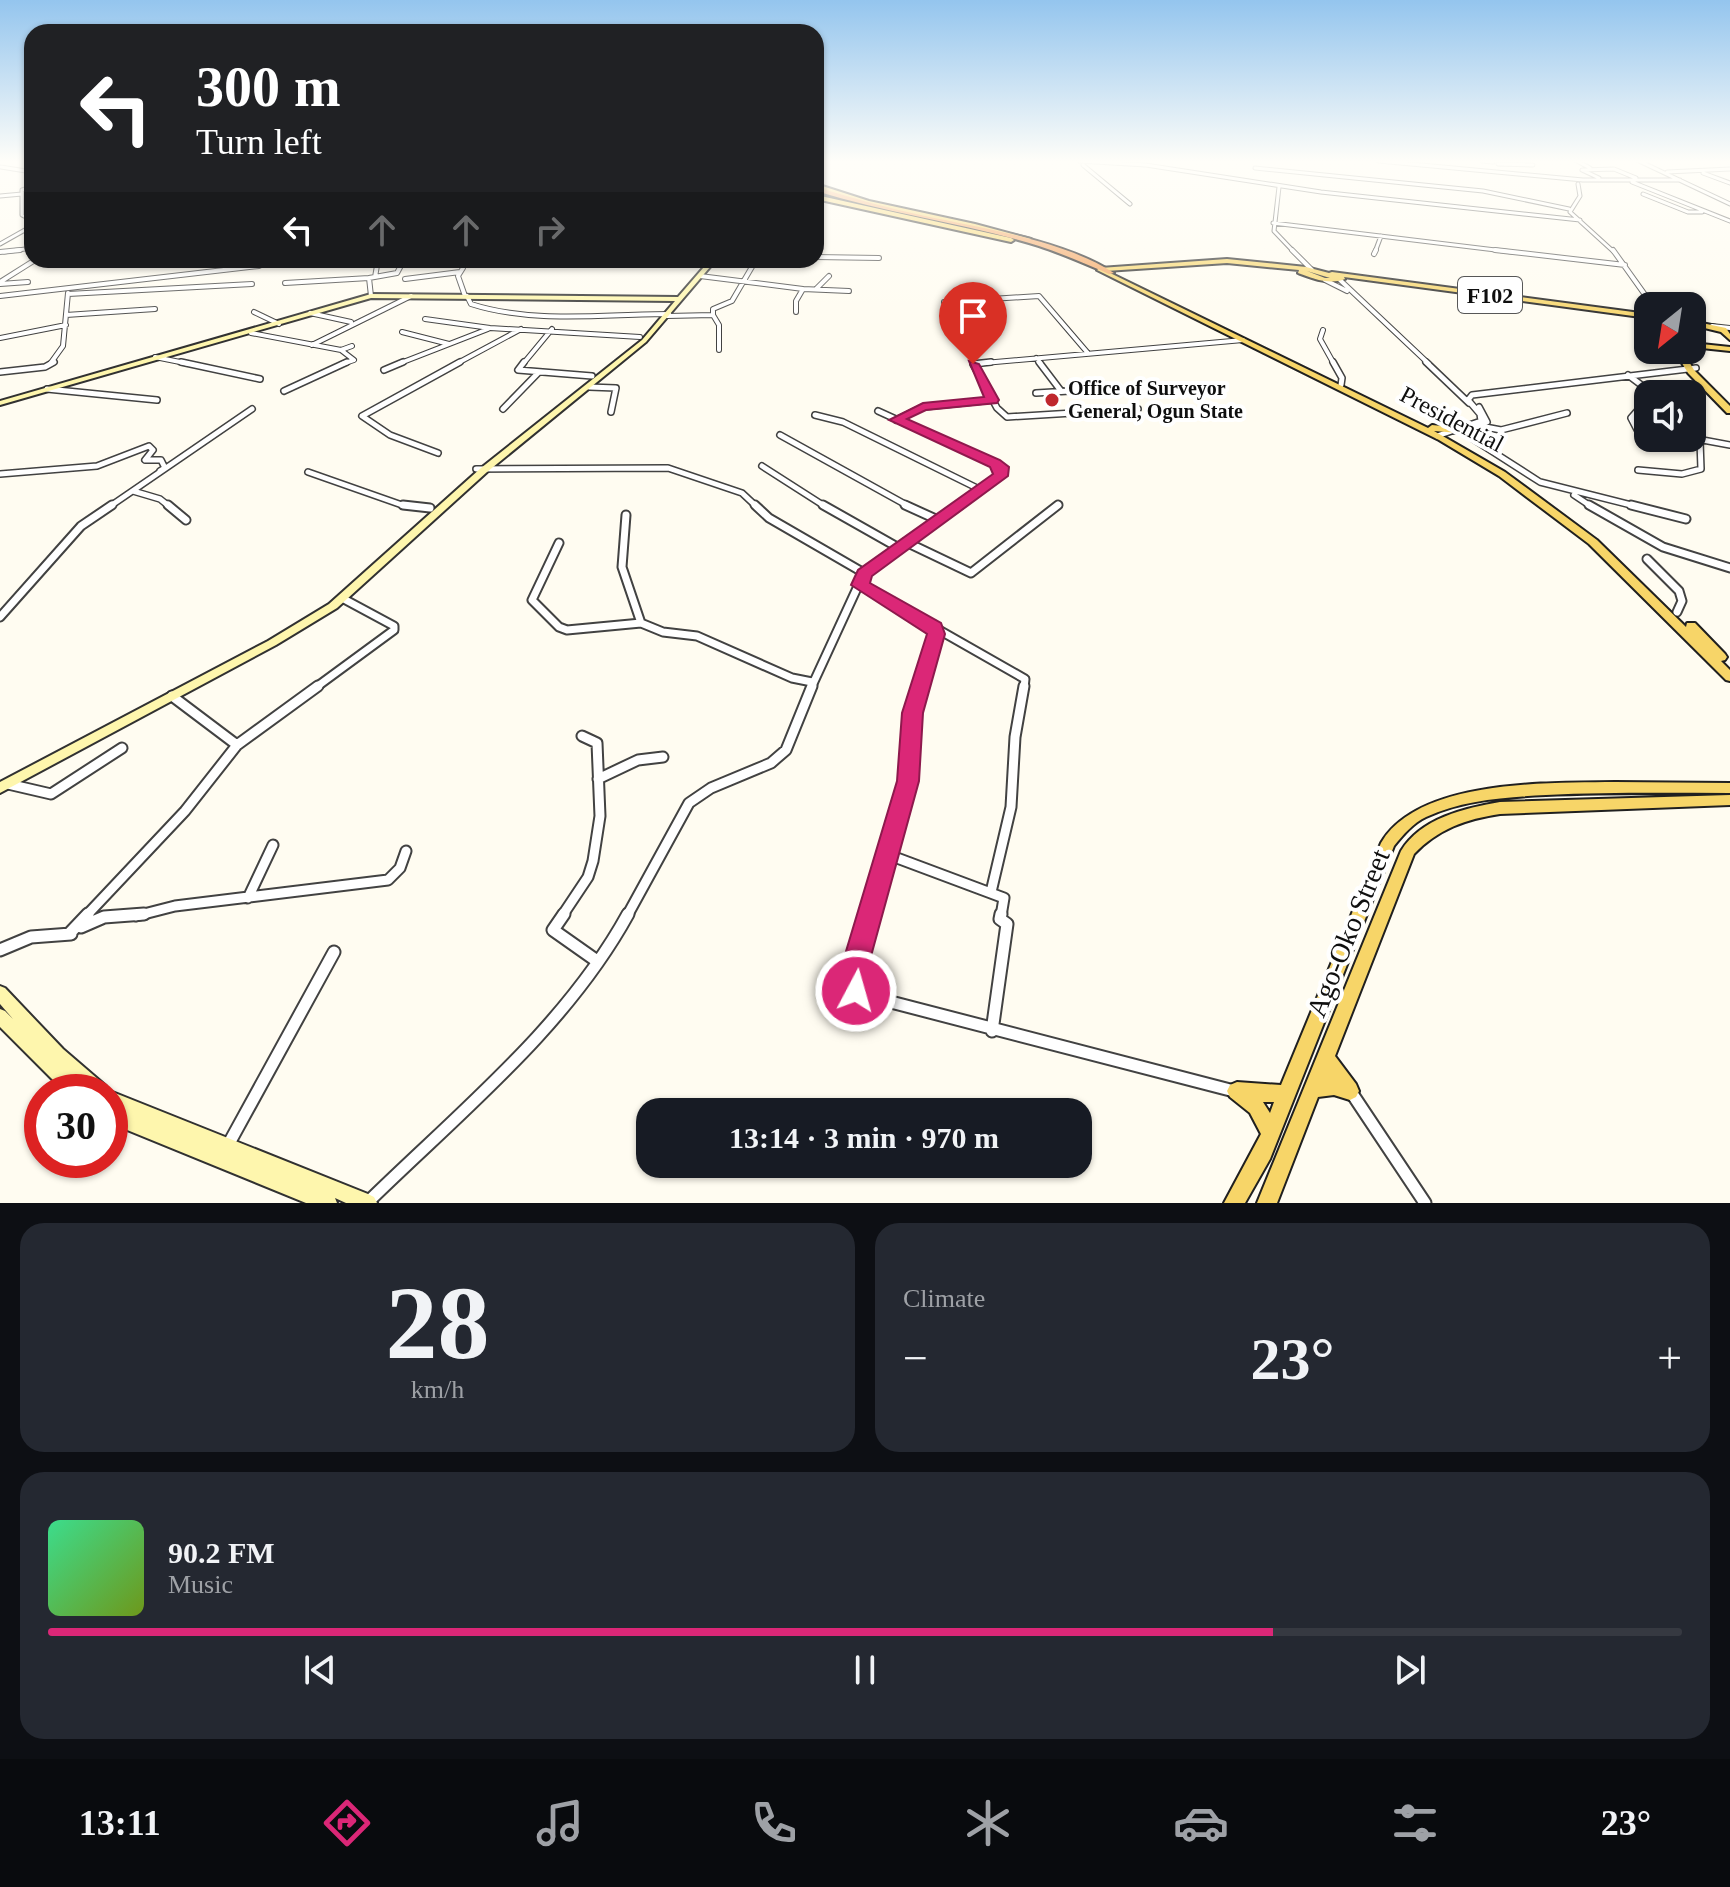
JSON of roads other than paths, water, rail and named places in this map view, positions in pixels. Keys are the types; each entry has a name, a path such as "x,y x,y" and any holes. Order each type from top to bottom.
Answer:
{"highway":[{"name":"F102","path":"919,217 1026,241 1105,272"}],"main road":[{"path":"926,217 1026,241"},
{"path":"940,217 996,229 1026,241"},
{"name":"F102","path":"1105,272 1238,263 1634,315"},
{"path":"480,469 589,387 666,315 703,268"},
{"path":"0,403 371,296 677,299 705,268"},
{"name":"F102","path":"1307,271 1325,280 1371,280 1634,315"},
{"path":"1105,272 1443,436 1502,474 1570,523 1646,591 1730,677"},
{"name":"F102","path":"1332,274 1340,280"},
{"path":"3,784 295,623 343,591 441,502 666,315"},
{"path":"1706,325 1723,330 1730,338"},
{"name":"Presidential","path":"1240,340 1460,443 1575,519 1677,612 1730,666"},
{"path":"1706,348 1730,349"},
{"path":"1706,349 1730,355"},
{"path":"1689,364 1730,408"},
{"path":"1692,364 1694,370"},
{"path":"1429,427 1461,431 1460,443"},
{"path":"3,784 296,630 342,598 441,502"},
{"path":"1234,1203 1263,1152 1388,843 1419,814 1494,794 1730,788"},
{"name":"Ago-Oko Street","path":"1269,1200 1408,851 1426,832 1475,812 1500,808 1730,800"},
{"path":"0,993 57,1055 79,1074"},
{"path":"0,1016 58,1074"},
{"path":"1326,1059 1350,1091"},
{"path":"1315,1089 1334,1086 1350,1091"},
{"path":"1236,1091 1285,1094"},
{"path":"1236,1091 1256,1107 1270,1132"},
{"path":"128,1107 226,1149 367,1203"},
{"path":"128,1122 328,1203"}],"street":[{"path":"1274,217 1274,231 1307,271"},
{"path":"1554,217 1580,220"},
{"path":"1577,217 1625,265 1643,292"},
{"path":"1273,223 1625,265"},
{"path":"0,244 24,228"},
{"path":"0,236 12,236"},
{"path":"1374,254 1381,236"},
{"path":"0,252 24,249"},
{"path":"824,257 879,258"},
{"path":"0,283 24,267"},
{"path":"0,296 240,268"},
{"path":"371,296 375,268"},
{"path":"285,283 372,277 397,273 400,268"},
{"path":"460,268 459,284 471,304 509,313 713,315"},
{"path":"719,350 719,325 713,309 732,301 751,268"},
{"path":"405,279 460,272"},
{"path":"700,276 803,289 849,291"},
{"path":"816,289 829,276"},
{"path":"1325,280 1349,292"},
{"path":"1340,280 1349,292 1426,359 1480,414 1481,421 1461,431"},
{"path":"0,283 28,282"},
{"path":"68,294 252,284"},
{"path":"0,372 52,365 64,347 66,286"},
{"path":"796,312 796,301 803,289"},
{"path":"312,345 353,322 412,296"},
{"path":"944,302 1039,296 1087,352"},
{"path":"66,315 155,309"},
{"path":"137,319 142,310"},
{"path":"254,312 279,324"},
{"path":"310,313 353,322"},
{"path":"425,319 490,328 552,329 640,337"},
{"path":"0,338 66,325"},
{"path":"1709,326 1730,328"},
{"path":"384,370 490,328"},
{"path":"438,453 390,435 362,416 521,329"},
{"path":"552,329 518,369 592,376"},
{"path":"1323,330 1320,339 1342,378 1341,385"},
{"path":"402,332 449,344"},
{"path":"251,333 341,350 354,360 316,374 284,391"},
{"path":"1138,409 1012,417 1002,415 973,368 975,362 1240,340"},
{"path":"341,350 352,346"},
{"path":"155,357 260,379"},
{"path":"1036,358 1061,391"},
{"path":"1469,403 1469,397 1481,393 1694,370"},
{"path":"503,409 538,373"},
{"path":"1480,426 1487,418 1473,401 1476,396 1630,376 1635,380"},
{"path":"589,387 616,388 611,412"},
{"path":"47,389 157,400"},
{"path":"1036,393 1103,389"},
{"path":"896,420 923,407 992,400"},
{"path":"154,476 252,409"},
{"path":"367,1203 528,1047 616,936 689,803 711,788 771,763 786,750 812,682 864,573 1001,476 1001,467 878,411"},
{"path":"1443,436 1480,426 1501,430 1567,413"},
{"path":"815,415 843,422 981,490"},
{"path":"1461,431 1540,482 1686,519"},
{"path":"780,435 905,505 938,520"},
{"path":"1706,442 1730,445"},
{"path":"0,474 97,466 149,446 153,450 145,460 161,460 165,468 77,529 0,617"},
{"path":"1638,470 1682,474 1701,469 1700,452"},
{"path":"762,466 843,518 899,548"},
{"path":"480,469 668,468 742,493 769,518 864,573"},
{"path":"308,472 402,505 441,502"},
{"path":"1558,486 1606,517 1663,547 1730,568"},
{"path":"133,491 160,499 186,520"},
{"path":"906,542 971,573 1058,505"},
{"path":"626,515 622,567 629,577 634,610 641,623"},
{"path":"559,543 532,600 559,627 575,631 609,624 641,623 663,632 697,636 780,674 812,682"},
{"path":"1647,559 1679,591 1682,601 1677,612"},
{"path":"860,585 1025,679 1015,737 1011,807 991,892"},
{"path":"69,934 185,811 237,745 394,630 394,626 342,598"},
{"path":"934,627 934,642 913,713 908,781 852,978 853,987 860,994 992,1031 1236,1091"},
{"path":"172,696 237,745"},
{"path":"582,736 597,743 600,816 588,877 553,930 597,961"},
{"path":"3,784 51,794 122,748"},
{"path":"598,779 638,760 663,757"},
{"path":"248,898 273,845"},
{"path":"0,950 31,937 69,934 104,917 131,917 159,908 388,880 400,868 406,851"},
{"path":"889,855 1004,898 1000,919 1007,924 992,1031"},
{"path":"226,1149 334,952"},
{"path":"1350,1091 1425,1203"}],"place":[{"name":"Office of Surveyor General, Ogun State","path":"1052,400"}]}
